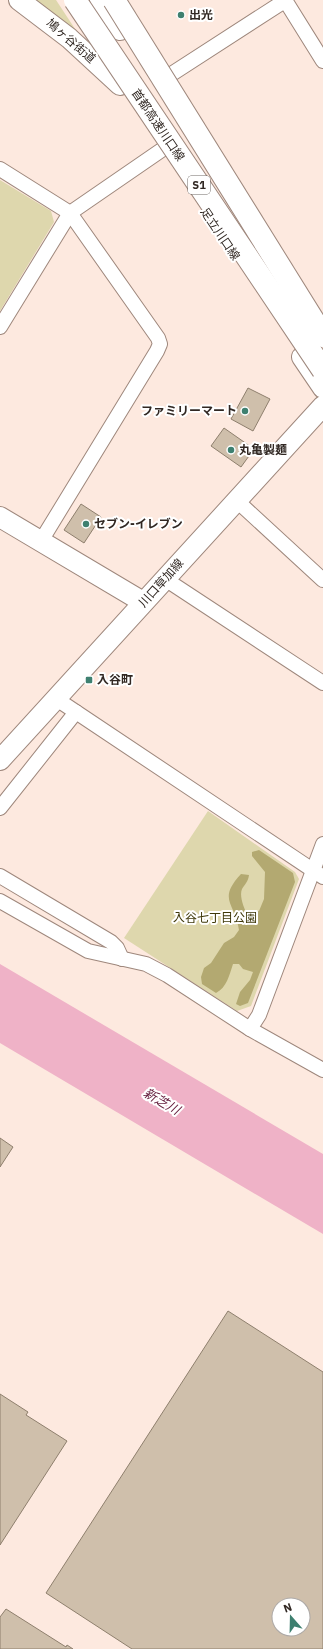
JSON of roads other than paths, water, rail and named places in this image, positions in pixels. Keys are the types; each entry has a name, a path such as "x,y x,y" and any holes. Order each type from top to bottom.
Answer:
{"highway":[{"name":"首都高速川口線","path":"75,0 323,370"},
{"path":"86,0 172,121 257,214"},
{"path":"101,0 172,121 224,239"},
{"name":"S1","path":"114,0 323,336"}],"main road":[{"name":"鳩ヶ谷街道","path":"19,0 69,38 120,85"},
{"name":"足立川口線","path":"65,0 163,150 323,388"},
{"path":"122,0 323,320"},
{"name":"川口草加線","path":"0,760 323,406"},
{"path":"0,517 144,602"}],"street":[{"path":"170,75 286,0 323,61"},
{"path":"0,327 70,213 163,150"},
{"path":"0,169 70,213 158,338 160,344 153,358 41,541"},
{"path":"236,500 323,580"},
{"path":"165,579 323,683"},
{"path":"55,698 318,873"},
{"path":"0,808 76,712"},
{"path":"250,1029 258,1015 318,873 323,844"},
{"path":"0,876 111,942 117,948 122,959"},
{"path":"0,901 88,951 146,964 167,975 250,1029 323,1070"}],"water":[{"name":"新芝川","path":"0,964 323,1154 323,1234 0,1043"}],"place":[{"name":"出光","path":"181,15"},
{"name":"ファミリーマート","path":"245,411"},
{"name":"丸亀製麺","path":"231,450"},
{"name":"セブン-イレブン","path":"86,524"},
{"name":"入谷町","path":"89,680"}],"park label":[{"name":"入谷七丁目公園","path":"215,918"}]}
